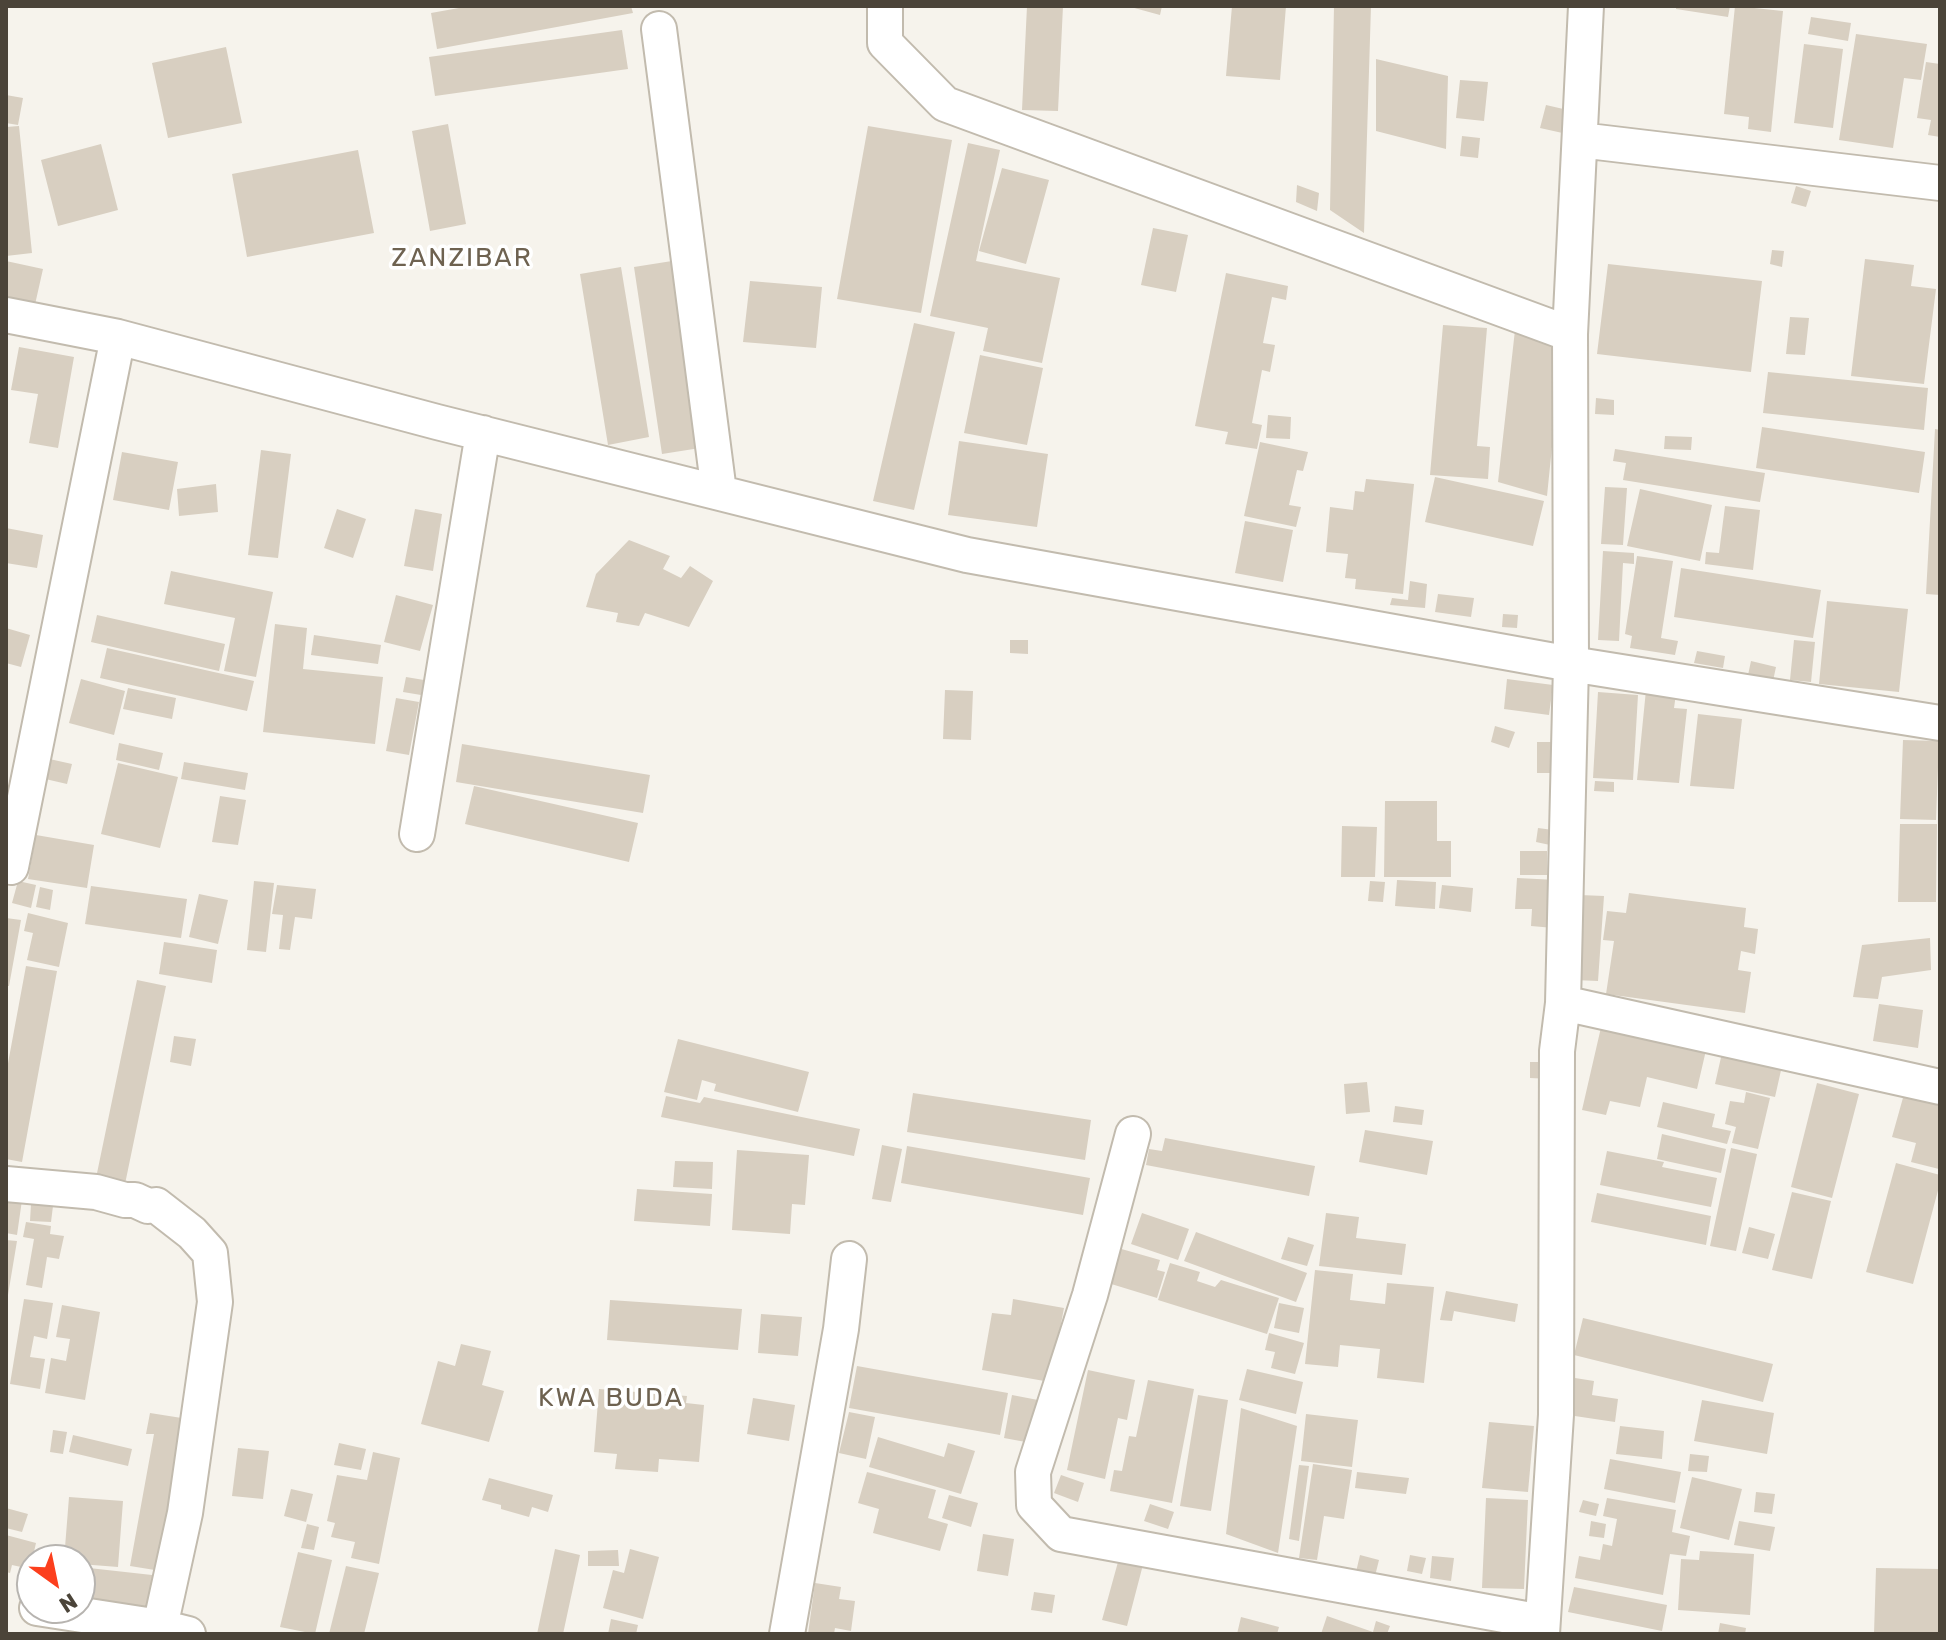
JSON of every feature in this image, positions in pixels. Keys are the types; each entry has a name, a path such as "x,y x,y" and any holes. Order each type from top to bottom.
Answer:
{"street":[{"path":"885,6 885,43 945,104 1570,334"},
{"path":"1133,1134 1090,1295 1033,1472 1034,1505 1061,1534 1542,1628 1556,1415 1557,1051 1563,1003 1571,664 1570,334 1586,6"},
{"path":"659,29 719,492"},
{"path":"1580,140 1940,183"},
{"path":"6,315 118,337 967,555 1571,664 1940,723"},
{"path":"11,867 118,337"},
{"path":"417,834 483,433"},
{"path":"1563,1003 1940,1087"},
{"path":"6,1184 96,1192 135,1200 148,1206 156,1205 192,1233 210,1253 215,1302 185,1513 174,1631 96,1618"},
{"path":"787,1634 841,1329 849,1259"}],"building":[{"path":"470,6 631,6 633,13 437,49 431,13"},
{"path":"1027,6 1063,6 1058,111 1022,110"},
{"path":"1127,6 1162,6 1160,15"},
{"path":"1232,6 1286,6 1280,80 1226,76"},
{"path":"1334,6 1371,6 1364,233 1330,210"},
{"path":"1676,6 1730,6 1728,17 1676,9"},
{"path":"1735,6 1783,11 1771,132 1748,129 1749,117 1724,114"},
{"path":"1811,17 1851,23 1848,41 1808,34"},
{"path":"622,30 628,69 435,96 429,57"},
{"path":"1856,34 1927,44 1921,80 1904,78 1893,148 1839,140"},
{"path":"1804,44 1843,49 1833,128 1794,123"},
{"path":"226,47 242,123 168,138 152,63"},
{"path":"1376,59 1448,76 1446,149 1376,131"},
{"path":"1926,62 1940,64 1940,137 1928,135 1931,120 1917,118"},
{"path":"1460,80 1488,82 1484,121 1456,118"},
{"path":"6,95 23,98 18,125 6,123"},
{"path":"1546,105 1572,111 1567,134 1540,128"},
{"path":"448,124 466,224 430,231 412,131"},
{"path":"19,126 32,253 6,256 6,127"},
{"path":"868,126 952,140 921,313 837,299"},
{"path":"1462,136 1480,138 1478,158 1460,156"},
{"path":"968,143 1000,150 976,261 1060,278 1042,363 983,351 988,328 930,316"},
{"path":"101,144 118,210 58,226 41,160"},
{"path":"358,150 374,233 247,257 232,174"},
{"path":"1002,168 1049,180 1026,264 979,251"},
{"path":"1297,185 1319,193 1317,211 1296,202"},
{"path":"1796,186 1811,191 1806,207 1791,203"},
{"path":"1153,228 1188,235 1176,292 1141,285"},
{"path":"1772,250 1784,251 1782,267 1770,264"},
{"path":"1865,259 1914,265 1911,286 1936,289 1924,384 1851,376"},
{"path":"6,261 43,269 34,309 6,302"},
{"path":"672,261 700,448 662,454 634,267"},
{"path":"1608,264 1762,281 1751,372 1597,354"},
{"path":"621,267 649,437 608,445 580,274"},
{"path":"1226,273 1288,286 1286,300 1272,297 1263,343 1275,345 1270,372 1262,370 1252,423 1262,425 1257,449 1225,444 1228,432 1195,426"},
{"path":"750,281 822,287 816,348 743,342"},
{"path":"1790,317 1809,318 1805,355 1786,354"},
{"path":"914,323 955,332 914,510 873,501"},
{"path":"1443,325 1487,328 1477,446 1490,447 1488,479 1430,475"},
{"path":"1515,330 1563,338 1547,496 1498,482"},
{"path":"19,347 74,357 58,448 29,443 38,394 11,390"},
{"path":"980,355 1043,368 1027,445 964,433"},
{"path":"1768,372 1928,388 1924,430 1763,413"},
{"path":"1596,398 1614,400 1614,415 1595,414"},
{"path":"1268,415 1291,417 1290,439 1266,438"},
{"path":"1762,427 1925,452 1919,493 1756,468"},
{"path":"1935,429 1940,430 1940,595 1926,594"},
{"path":"1665,436 1692,437 1691,450 1664,449"},
{"path":"959,441 1048,454 1037,527 948,515"},
{"path":"1260,442 1308,452 1303,471 1297,470 1289,505 1301,507 1296,527 1244,516"},
{"path":"1615,449 1765,473 1760,502 1623,480 1626,463 1613,461"},
{"path":"261,450 291,454 278,558 248,555"},
{"path":"122,452 178,462 169,510 113,500"},
{"path":"1435,477 1544,501 1533,546 1425,522"},
{"path":"1366,479 1414,484 1403,594 1355,589 1356,579 1345,578 1348,554 1326,552 1330,507 1353,510 1355,491 1364,492"},
{"path":"216,484 218,512 179,516 177,489"},
{"path":"1605,487 1627,488 1623,545 1601,544"},
{"path":"1640,489 1712,505 1700,561 1627,546"},
{"path":"1725,506 1760,510 1753,570 1705,564 1706,552 1719,553"},
{"path":"337,509 366,519 353,558 324,548"},
{"path":"415,509 442,514 433,571 404,566"},
{"path":"1245,521 1293,530 1283,582 1235,573"},
{"path":"6,528 43,535 37,568 6,563"},
{"path":"629,540 670,556 663,569 681,578 690,566 713,581 689,627 645,613 639,626 616,622 618,613 586,607 596,574"},
{"path":"1603,551 1634,553 1634,564 1623,563 1619,641 1598,640"},
{"path":"1637,556 1673,561 1661,638 1678,641 1675,655 1630,648 1632,636 1625,634"},
{"path":"1681,568 1821,590 1813,638 1674,617"},
{"path":"171,571 273,592 256,677 224,671 235,618 164,604"},
{"path":"1410,581 1427,584 1425,608 1390,605 1392,598 1408,600"},
{"path":"1438,594 1474,598 1471,617 1435,612"},
{"path":"396,595 433,605 420,651 384,642"},
{"path":"1827,601 1908,609 1899,692 1819,684"},
{"path":"1503,614 1518,615 1517,628 1502,627"},
{"path":"97,615 225,644 219,671 91,642"},
{"path":"275,624 307,628 303,669 383,677 375,744 263,732"},
{"path":"6,628 30,635 21,667 6,663"},
{"path":"314,635 381,645 378,664 311,655"},
{"path":"1010,640 1028,640 1028,654 1010,653"},
{"path":"1794,640 1815,642 1811,682 1790,680"},
{"path":"107,648 254,681 247,711 100,678"},
{"path":"1697,651 1725,656 1723,668 1694,663"},
{"path":"1751,661 1776,667 1773,681 1748,675"},
{"path":"406,677 424,680 421,695 403,692"},
{"path":"81,679 125,691 114,735 69,723"},
{"path":"1507,679 1553,685 1549,715 1504,709"},
{"path":"128,688 176,698 172,719 123,709"},
{"path":"945,690 973,691 971,740 943,739"},
{"path":"1646,690 1676,694 1674,708 1687,709 1679,783 1637,780"},
{"path":"1598,692 1638,695 1633,780 1593,778"},
{"path":"396,698 419,702 409,755 386,751"},
{"path":"1698,714 1742,719 1734,789 1690,786"},
{"path":"1495,726 1515,732 1509,748 1491,742"},
{"path":"1903,740 1939,741 1936,820 1900,819"},
{"path":"1537,742 1556,742 1556,773 1537,773"},
{"path":"119,743 163,753 159,770 116,760"},
{"path":"462,744 650,775 643,813 456,782"},
{"path":"45,758 72,764 67,784 41,778"},
{"path":"184,762 248,773 245,790 181,779"},
{"path":"118,763 178,777 160,848 101,834"},
{"path":"1595,781 1614,782 1614,792 1594,791"},
{"path":"474,786 638,823 629,862 465,824"},
{"path":"220,796 246,800 238,845 212,842"},
{"path":"1385,801 1437,801 1437,841 1451,841 1451,877 1384,877"},
{"path":"1900,824 1937,824 1936,902 1898,902"},
{"path":"1342,826 1377,827 1375,877 1341,877"},
{"path":"1538,828 1553,830 1550,845 1536,842"},
{"path":"36,835 94,845 87,888 28,879"},
{"path":"1520,851 1547,851 1547,875 1520,875"},
{"path":"1517,878 1557,880 1554,928 1531,926 1532,909 1515,909"},
{"path":"1397,880 1436,882 1435,909 1395,906"},
{"path":"18,881 36,885 31,908 12,903"},
{"path":"254,881 274,883 266,952 247,950"},
{"path":"1370,881 1385,882 1383,902 1368,901"},
{"path":"277,885 316,889 312,919 295,917 290,950 279,949 283,915 272,914"},
{"path":"1442,885 1473,888 1471,912 1439,908"},
{"path":"91,886 187,899 181,938 85,924"},
{"path":"40,887 53,890 50,910 36,907"},
{"path":"1629,893 1746,908 1744,927 1758,929 1755,954 1741,951 1738,970 1751,972 1745,1013 1606,994 1614,941 1603,940 1607,911 1626,913"},
{"path":"199,894 228,900 218,944 189,937"},
{"path":"1580,895 1604,896 1598,981 1574,980"},
{"path":"28,913 68,923 59,967 27,960 33,933 24,931"},
{"path":"6,918 21,920 9,986 6,986"},
{"path":"1930,938 1931,970 1882,977 1878,999 1853,997 1862,945"},
{"path":"164,942 217,950 212,983 159,974"},
{"path":"26,966 57,971 22,1162 6,1159 6,1074"},
{"path":"137,980 166,986 125,1184 96,1178"},
{"path":"1879,1004 1923,1010 1918,1048 1873,1041"},
{"path":"1602,1023 1707,1046 1697,1089 1647,1077 1640,1107 1610,1101 1606,1115 1582,1110"},
{"path":"174,1036 196,1039 191,1066 170,1062"},
{"path":"678,1039 809,1072 798,1112 714,1091 716,1084 702,1080 697,1100 664,1092"},
{"path":"1724,1044 1784,1057 1775,1097 1715,1084"},
{"path":"1530,1062 1552,1062 1551,1079 1530,1078"},
{"path":"1367,1082 1370,1112 1346,1114 1344,1084"},
{"path":"1817,1083 1859,1094 1832,1198 1791,1187"},
{"path":"1906,1087 1940,1095 1939,1169 1911,1162 1916,1143 1892,1137"},
{"path":"1746,1092 1770,1098 1758,1149 1732,1143 1736,1127 1725,1124 1730,1101 1744,1103"},
{"path":"913,1093 1091,1120 1085,1160 907,1132"},
{"path":"666,1096 700,1103 704,1097 860,1129 854,1156 661,1117"},
{"path":"1663,1102 1715,1114 1712,1127 1731,1131 1727,1144 1657,1127"},
{"path":"1395,1106 1424,1110 1422,1125 1393,1122"},
{"path":"1365,1130 1433,1141 1427,1175 1359,1162"},
{"path":"1662,1134 1726,1149 1721,1173 1657,1159"},
{"path":"1165,1138 1315,1166 1309,1196 1146,1165 1149,1149 1162,1151"},
{"path":"882,1145 902,1149 891,1202 872,1199"},
{"path":"907,1146 1090,1178 1083,1215 901,1183"},
{"path":"1731,1148 1757,1154 1736,1251 1710,1246"},
{"path":"737,1150 809,1155 805,1205 792,1204 790,1234 732,1230"},
{"path":"1607,1151 1664,1162 1662,1167 1717,1178 1711,1207 1600,1185"},
{"path":"675,1161 713,1162 712,1189 673,1187"},
{"path":"1896,1163 1940,1175 1913,1284 1866,1272"},
{"path":"637,1189 712,1194 710,1226 634,1221"},
{"path":"1792,1192 1831,1201 1812,1279 1772,1270"},
{"path":"1597,1193 1711,1216 1706,1245 1591,1222"},
{"path":"6,1198 22,1200 17,1235 6,1233"},
{"path":"31,1204 53,1206 51,1222 30,1221"},
{"path":"1142,1213 1189,1229 1178,1260 1131,1244"},
{"path":"1326,1213 1359,1217 1356,1238 1406,1244 1402,1275 1319,1266"},
{"path":"26,1222 51,1226 50,1234 64,1236 59,1259 47,1257 42,1288 26,1285 34,1239 23,1237"},
{"path":"1749,1227 1775,1234 1768,1259 1742,1253"},
{"path":"1196,1232 1307,1273 1296,1302 1184,1261"},
{"path":"1288,1237 1314,1245 1307,1266 1281,1259"},
{"path":"6,1240 17,1241 8,1295 6,1295"},
{"path":"1118,1248 1160,1260 1157,1270 1165,1272 1157,1298 1108,1283"},
{"path":"1170,1263 1200,1272 1197,1281 1215,1287 1221,1280 1279,1298 1267,1334 1158,1300"},
{"path":"1315,1270 1353,1274 1350,1300 1385,1304 1387,1283 1434,1287 1424,1383 1377,1378 1380,1349 1340,1345 1338,1367 1305,1364"},
{"path":"1446,1291 1518,1304 1515,1322 1454,1311 1452,1321 1440,1320"},
{"path":"24,1299 53,1303 47,1339 34,1336 30,1357 45,1359 40,1389 10,1384"},
{"path":"1013,1299 1064,1308 1050,1382 982,1370 992,1313 1011,1315"},
{"path":"610,1300 742,1309 738,1350 607,1340"},
{"path":"1279,1303 1304,1308 1299,1333 1274,1328"},
{"path":"62,1305 100,1312 85,1400 45,1393 51,1358 66,1361 70,1339 56,1337"},
{"path":"761,1314 802,1317 798,1356 758,1353"},
{"path":"1583,1318 1773,1364 1763,1402 1574,1355"},
{"path":"1269,1333 1304,1343 1295,1374 1271,1368 1275,1352 1265,1350"},
{"path":"461,1344 491,1351 482,1385 504,1391 489,1442 421,1424 438,1361 455,1366"},
{"path":"857,1366 1008,1393 1000,1435 849,1408"},
{"path":"1247,1369 1303,1382 1296,1414 1239,1400"},
{"path":"1088,1370 1135,1380 1127,1420 1118,1418 1105,1479 1067,1470"},
{"path":"1575,1378 1594,1381 1592,1395 1618,1399 1615,1422 1568,1415"},
{"path":"1148,1380 1194,1389 1172,1503 1110,1491 1114,1470 1122,1471 1129,1436 1136,1437"},
{"path":"599,1389 687,1396 686,1403 704,1405 699,1462 659,1459 658,1472 615,1469 617,1454 594,1452"},
{"path":"1012,1395 1038,1400 1031,1443 1004,1438"},
{"path":"1198,1395 1228,1400 1211,1511 1180,1506"},
{"path":"753,1398 795,1405 789,1441 747,1434"},
{"path":"1702,1400 1774,1413 1767,1454 1694,1441"},
{"path":"1241,1408 1297,1426 1278,1553 1226,1534"},
{"path":"849,1412 875,1417 866,1459 839,1453"},
{"path":"150,1413 188,1419 161,1571 130,1566 154,1434 146,1434"},
{"path":"1306,1414 1358,1420 1352,1467 1301,1461"},
{"path":"1489,1422 1534,1426 1528,1492 1482,1488"},
{"path":"1620,1426 1664,1431 1662,1459 1616,1454"},
{"path":"53,1430 67,1432 63,1454 50,1452"},
{"path":"73,1435 132,1449 128,1466 69,1452"},
{"path":"878,1437 944,1457 948,1443 975,1451 961,1494 869,1467"},
{"path":"339,1443 366,1449 361,1470 334,1465"},
{"path":"238,1448 269,1451 263,1499 232,1496"},
{"path":"373,1452 400,1458 379,1564 351,1558 355,1542 331,1537 335,1523 327,1521 337,1475 367,1480"},
{"path":"1690,1454 1709,1456 1707,1472 1688,1471"},
{"path":"1610,1459 1681,1472 1675,1503 1604,1489"},
{"path":"1313,1464 1352,1470 1344,1519 1324,1516 1317,1560 1299,1558"},
{"path":"1299,1465 1309,1466 1299,1541 1289,1539"},
{"path":"867,1472 936,1490 928,1518 948,1524 940,1551 873,1533 879,1509 858,1503"},
{"path":"1357,1472 1409,1478 1406,1494 1355,1488"},
{"path":"1061,1475 1084,1483 1078,1502 1054,1493"},
{"path":"1692,1477 1742,1489 1729,1540 1680,1528"},
{"path":"489,1478 553,1495 548,1512 532,1507 529,1517 482,1500"},
{"path":"291,1489 313,1494 306,1522 284,1516"},
{"path":"1756,1492 1775,1494 1772,1514 1754,1512"},
{"path":"949,1495 978,1503 971,1527 942,1518"},
{"path":"69,1497 123,1501 118,1567 96,1565 96,1544 65,1544"},
{"path":"1486,1498 1528,1500 1524,1589 1482,1588"},
{"path":"1607,1498 1676,1510 1672,1532 1690,1536 1686,1556 1670,1554 1663,1595 1575,1578 1579,1556 1600,1560 1603,1544 1612,1546 1617,1519 1603,1516"},
{"path":"1583,1500 1599,1504 1596,1516 1579,1512"},
{"path":"1150,1504 1174,1512 1168,1529 1144,1521"},
{"path":"6,1508 28,1514 22,1532 6,1528"},
{"path":"1591,1521 1606,1524 1604,1538 1589,1536"},
{"path":"1739,1521 1775,1527 1770,1551 1734,1545"},
{"path":"307,1524 319,1527 314,1550 301,1548"},
{"path":"983,1534 1014,1539 1008,1576 977,1571"},
{"path":"6,1535 36,1543 16,1544 16,1566 12,1565 10,1573 6,1572"},
{"path":"555,1549 580,1555 563,1634 537,1634"},
{"path":"630,1549 659,1557 643,1619 603,1608 613,1570 624,1573"},
{"path":"618,1550 619,1566 588,1566 588,1551"},
{"path":"1121,1551 1145,1557 1127,1626 1102,1620"},
{"path":"1700,1551 1754,1554 1750,1615 1678,1610 1681,1559 1699,1560"},
{"path":"298,1552 332,1560 315,1634 280,1627"},
{"path":"1360,1555 1379,1560 1375,1576 1356,1572"},
{"path":"1410,1555 1426,1558 1422,1574 1407,1571"},
{"path":"1432,1556 1454,1558 1451,1581 1430,1578"},
{"path":"346,1566 379,1573 364,1634 329,1634"},
{"path":"1876,1568 1940,1569 1940,1634 1874,1634"},
{"path":"96,1569 161,1576 157,1610 96,1604"},
{"path":"815,1583 841,1587 839,1599 855,1601 851,1631 835,1628 834,1634 808,1634"},
{"path":"1574,1587 1667,1605 1662,1631 1568,1612"},
{"path":"1034,1592 1055,1595 1052,1613 1031,1610"},
{"path":"1327,1616 1373,1632 1376,1621 1390,1626 1387,1634 1321,1634"},
{"path":"1241,1617 1279,1627 1277,1634 1237,1634"},
{"path":"611,1619 638,1625 636,1634 608,1634"},
{"path":"1720,1623 1746,1628 1745,1634 1718,1634"}],"district":[{"name":"ZANZIBAR","path":"462,258"},
{"name":"KWA BUDA","path":"611,1398"}]}
